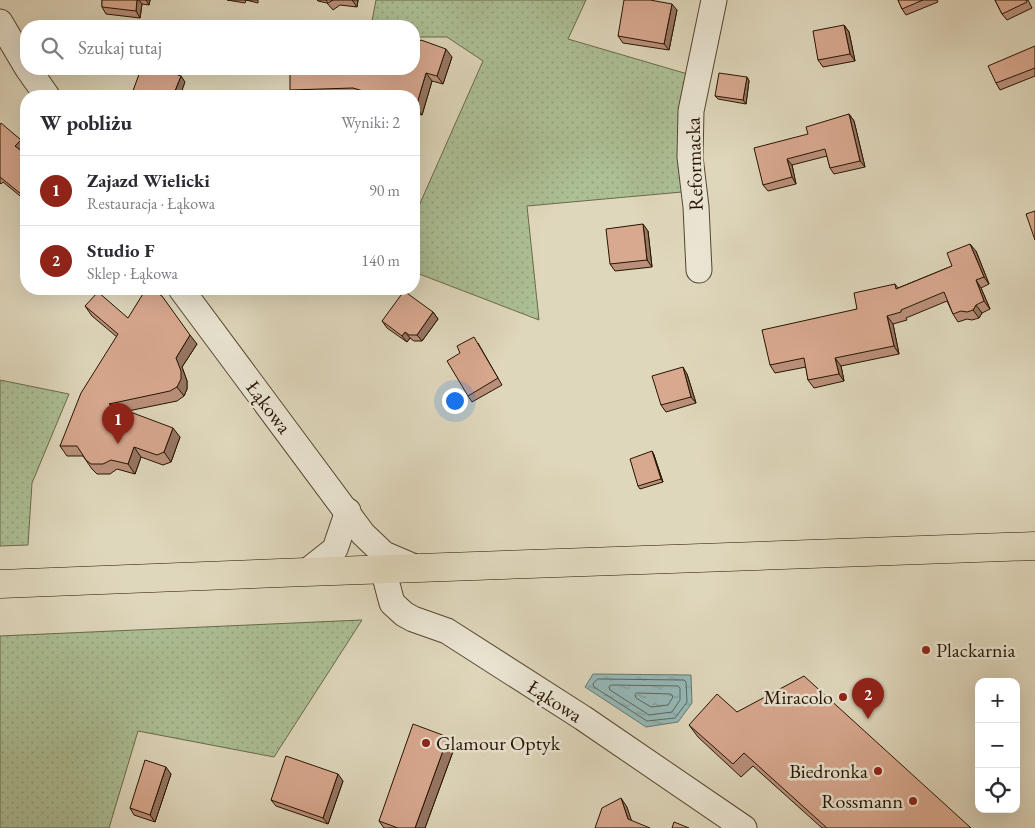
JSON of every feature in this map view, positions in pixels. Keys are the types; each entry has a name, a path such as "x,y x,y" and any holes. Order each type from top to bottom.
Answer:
{"main road":[{"path":"0,584 1035,546"}],"street":[{"name":"Reformacka","path":"700,270 696,207 690,157 691,111 714,0"},
{"path":"0,22 20,57"},
{"path":"33,75 43,90"},
{"name":"Łąkowa","path":"186,295 348,511 363,534 384,554 417,568"},
{"path":"306,572 336,549 348,511"},
{"name":"Łąkowa","path":"383,569 392,604 404,614 447,631 583,718 744,828"}],"green space":[{"path":"376,0 586,0 568,39 691,75 682,192 527,206 539,320 420,274 420,203 483,61 447,37 420,37 420,20 372,20"},
{"path":"0,380 69,394 32,483 28,545 0,546"},
{"path":"362,620 274,757 138,731 109,828 0,828 0,636"}],"water":[{"path":"593,674 691,675 692,703 678,722 646,727 585,687"}],"building":[{"path":"102,0 137,0 136,11 102,7"},
{"path":"624,0 650,0 672,4 664,44 618,36"},
{"path":"898,0 923,0 902,9"},
{"path":"995,0 1026,0 1027,2 1002,14"},
{"path":"844,25 850,54 818,60 813,31"},
{"path":"420,41 446,49 437,76 426,73 420,93 420,90 360,90 353,88 290,90 290,75 420,75"},
{"path":"1035,46 1035,68 996,83 988,66"},
{"path":"719,73 747,77 743,100 715,96"},
{"path":"139,75 181,76 175,90 133,90"},
{"path":"849,114 860,161 830,168 825,149 787,159 792,177 763,185 754,148 808,134 806,127"},
{"path":"1,123 20,139 15,146 20,150 20,193 0,177"},
{"path":"1035,211 1035,240 1026,214"},
{"path":"643,224 647,260 610,264 606,229"},
{"path":"970,244 984,277 976,280 984,301 976,305 973,310 953,314 944,292 901,310 901,312 887,316 894,346 835,358 839,374 808,380 804,358 770,365 762,330 857,309 854,293 895,284 896,289 952,266 947,253"},
{"path":"95,295 101,295 128,318 142,295 160,295 190,335 176,358 181,371 181,379 177,387 170,391 109,404 173,428 164,452 157,455 134,447 128,464 111,460 103,464 91,464 77,446 60,446 81,393 118,334 85,306"},
{"path":"401,295 410,295 433,312 417,335 409,335 405,332 402,336 382,321"},
{"path":"474,337 498,378 468,396 447,361 460,353 457,346"},
{"path":"683,367 691,397 661,405 652,376"},
{"path":"652,451 661,479 638,486 630,459"},
{"path":"804,676 971,828 827,828 744,753 733,764 689,725 717,694 737,712"},
{"path":"413,724 448,737 415,828 398,828 379,821"},
{"path":"286,756 338,774 323,818 271,800"},
{"path":"145,760 166,767 150,815 130,808"},
{"path":"621,798 628,819 650,828 595,828 602,808"},
{"path":"674,822 689,828 672,828"}],"place":[{"name":"Zajazd Wielicki","path":"118,444"},
{"name":"Plackarnia","path":"926,650"},
{"name":"Miracolo","path":"843,697"},
{"name":"Studio F","path":"868,719"},
{"name":"Glamour Optyk","path":"426,743"},
{"name":"Biedronka","path":"878,771"},
{"name":"Rossmann","path":"913,801"}]}
